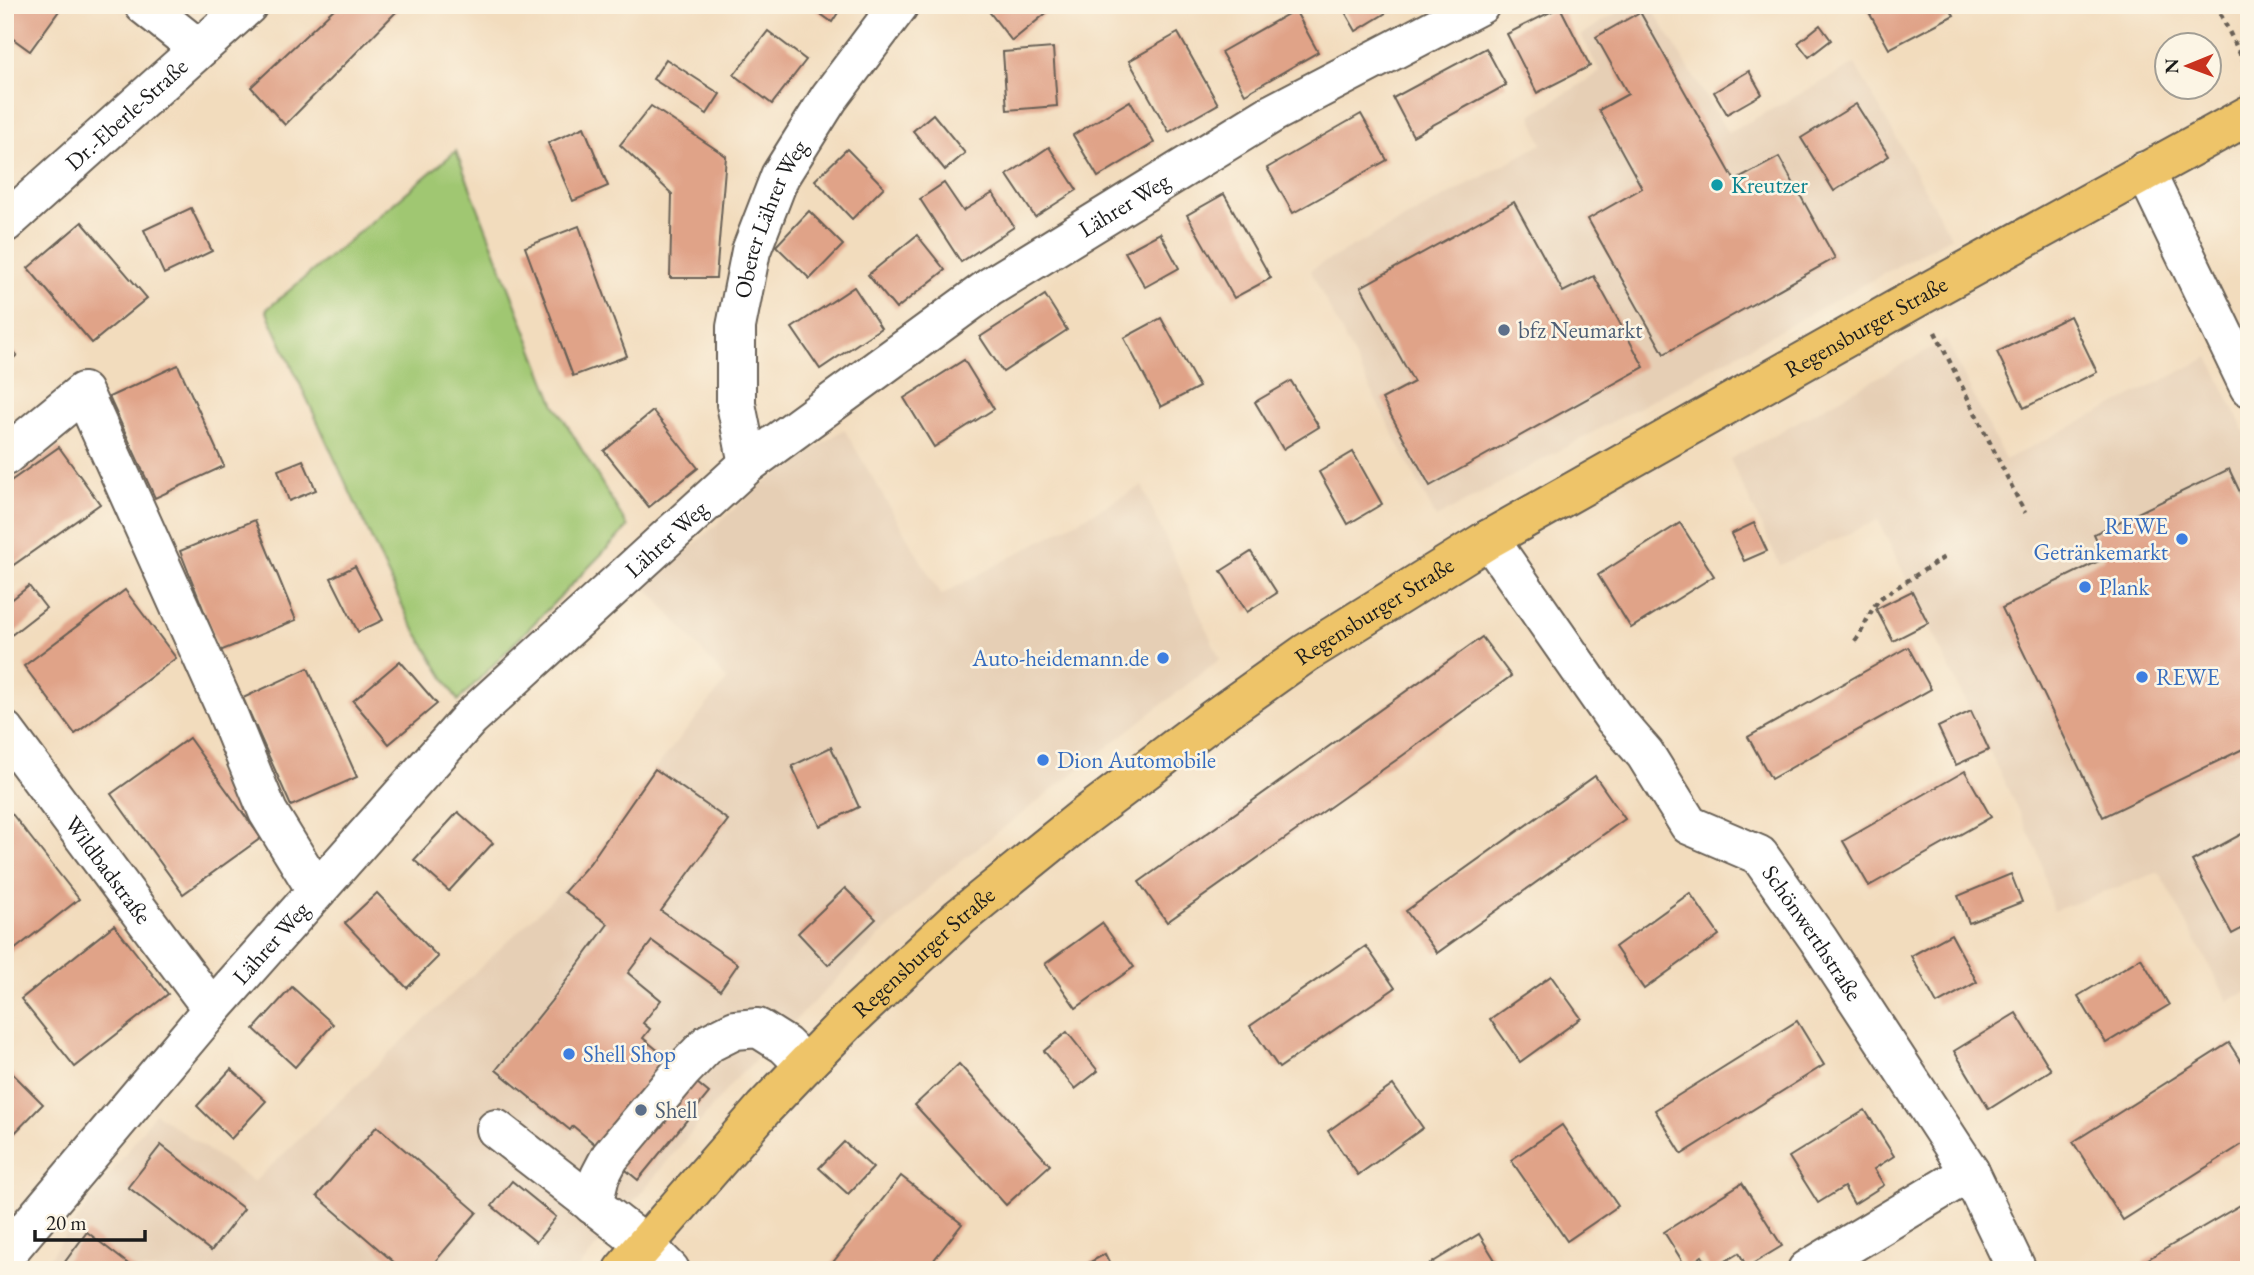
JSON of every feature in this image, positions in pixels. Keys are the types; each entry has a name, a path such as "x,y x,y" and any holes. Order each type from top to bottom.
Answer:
{"main road":[{"name":"Regensburger Straße","path":"646,1261 805,1065 960,917 1072,826 1306,653 1489,539 2249,116"}],"street":[{"path":"145,5 198,48"},
{"name":"Dr.-Eberle-Straße","path":"5,223 248,5"},
{"name":"Oberer Lährer Weg","path":"748,464 736,404 736,327 751,251 780,176 829,98 899,5"},
{"name":"Lährer Weg","path":"5,1255 212,1009 470,718 748,464 990,286 1273,113 1480,5"},
{"path":"2146,171 2249,387"},
{"path":"5,456 83,392 228,712 268,812 316,890"},
{"name":"Schönwerthstraße","path":"1489,539 1613,717 1645,754 1689,825 1759,855 1818,939 1969,1172 2017,1270"},
{"name":"Wildbadstraße","path":"5,731 212,1009"},
{"path":"593,1205 600,1176 610,1157 709,1043 735,1030 758,1028 785,1045 805,1065"},
{"path":"496,1129 593,1205 646,1261"},
{"path":"1807,1270 1969,1172"}],"path":[{"path":"2216,5 2249,72"},
{"path":"1923,336 1934,330 2025,513"},
{"path":"1855,641 1872,609 1882,597 1946,556"}],"shaded area":[{"path":"1629,5 1650,5 1728,133 1855,64 1951,237 1436,518 1310,270 1542,144 1531,115 1600,72 1581,35"},
{"path":"1946,340 2005,460 2209,357 2249,441 2249,991 2228,1001 2159,872 2053,911 2039,854 1878,520 1780,565 1730,459"},
{"path":"844,429 941,595 1142,486 1220,659 938,879 733,1082 577,1270 40,1270 155,1113 254,1182 590,863 655,769 727,680 646,587 759,487"}],"green space":[{"path":"456,151 554,403 628,527 458,701 408,618 266,310"}],"building":[{"path":"5,5 56,5 61,8 30,51 5,33"},
{"path":"338,5 403,5 285,125 251,87"},
{"path":"808,5 843,5 832,22"},
{"path":"984,5 1056,5 1012,41"},
{"path":"1341,5 1399,5 1356,31"},
{"path":"1865,5 1948,5 1954,15 1889,49"},
{"path":"1560,7 1590,66 1537,93 1507,34"},
{"path":"1295,10 1318,52 1245,94 1221,52"},
{"name":"Kreutzer","path":"1640,12 1735,181 1779,157 1835,258 1664,354 1588,219 1642,188 1599,110 1628,94 1596,37"},
{"path":"1820,25 1831,40 1809,57 1798,43"},
{"path":"768,31 806,60 772,104 734,75"},
{"path":"1178,33 1218,104 1169,132 1129,61"},
{"path":"1053,48 1057,106 1007,110 1003,52"},
{"path":"1486,48 1506,85 1413,136 1393,98"},
{"path":"666,59 720,94 707,114 653,79"},
{"path":"1749,71 1762,94 1727,114 1714,92"},
{"path":"1130,101 1154,143 1098,177 1073,135"},
{"path":"1856,104 1889,156 1834,191 1801,138"},
{"path":"651,106 726,156 716,278 670,278 672,194 620,145"},
{"path":"933,114 965,153 945,170 913,131"},
{"path":"1361,114 1387,160 1293,213 1267,168"},
{"path":"584,127 608,186 573,201 548,143"},
{"path":"1049,147 1077,190 1035,217 1007,175"},
{"path":"847,149 884,187 852,219 815,180"},
{"path":"944,183 963,211 993,193 1014,227 961,262 920,199"},
{"path":"1224,194 1271,278 1234,298 1187,215"},
{"name":"bfz Neumarkt","path":"1514,202 1563,292 1594,276 1644,367 1430,486 1382,399 1414,382 1361,287"},
{"path":"191,208 212,251 164,274 144,230"},
{"path":"809,211 843,245 810,279 776,246"},
{"path":"82,222 147,298 92,343 28,268"},
{"path":"579,226 627,356 573,376 525,247"},
{"path":"1160,233 1179,268 1145,287 1125,252"},
{"path":"917,235 945,270 896,309 868,275"},
{"path":"854,287 881,328 820,369 792,328"},
{"path":"1045,295 1067,330 1003,372 980,337"},
{"path":"2070,316 2097,372 2024,408 1997,352"},
{"path":"1161,318 1199,387 1161,407 1124,338"},
{"path":"5,343 17,355 5,366"},
{"path":"964,360 994,409 934,447 904,398"},
{"path":"178,365 224,466 155,498 109,397"},
{"path":"1291,381 1319,427 1283,449 1255,402"},
{"path":"653,411 698,468 649,507 604,451"},
{"path":"59,447 100,504 5,571 5,485"},
{"path":"1353,452 1382,504 1348,524 1319,472"},
{"path":"303,460 316,490 289,501 278,470"},
{"name":"REWE","path":"2229,469 2249,511 2249,746 2103,817 2002,608 2105,558 2094,534"},
{"path":"255,520 296,620 220,651 180,551"},
{"path":"1680,523 1714,576 1631,628 1598,575"},
{"path":"1754,523 1767,551 1744,561 1731,534"},
{"path":"1251,552 1277,593 1247,612 1221,571"},
{"path":"355,566 383,620 358,632 331,578"},
{"path":"29,586 46,608 5,640 5,605"},
{"path":"125,590 176,658 75,734 24,666"},
{"path":"1912,591 1928,623 1893,641 1876,609"},
{"path":"1482,637 1511,676 1167,922 1139,882"},
{"path":"1908,647 1931,689 1771,779 1748,737"},
{"path":"400,661 437,704 389,744 353,701"},
{"path":"308,668 357,777 291,806 243,698"},
{"path":"1971,711 1989,750 1956,765 1938,727"},
{"path":"189,738 261,838 183,894 111,794"},
{"path":"831,747 859,807 820,826 792,766"},
{"path":"655,769 728,820 661,911 738,964 720,990 652,941 628,973 661,1000 643,1023 650,1029 643,1038 709,1093 638,1180 573,1126 570,1130 496,1070 608,924 564,892 590,863"},
{"path":"1965,771 1991,817 1869,886 1843,841"},
{"path":"1595,776 1625,819 1437,953 1406,911"},
{"path":"5,805 79,899 5,957"},
{"path":"458,812 493,843 449,891 414,860"},
{"path":"2249,830 2249,925 2232,934 2192,861"},
{"path":"2011,874 2022,902 1969,923 1958,896"},
{"path":"845,888 876,919 828,965 798,933"},
{"path":"377,893 438,957 407,988 345,923"},
{"path":"1690,893 1719,935 1644,989 1615,947"},
{"path":"1102,923 1134,967 1076,1008 1045,964"},
{"path":"114,925 168,994 75,1067 21,999"},
{"path":"1951,934 1977,982 1937,1004 1911,956"},
{"path":"1366,946 1395,988 1279,1068 1250,1026"},
{"path":"2141,958 2169,1005 2106,1043 2078,996"},
{"path":"1551,976 1581,1018 1520,1062 1490,1019"},
{"path":"292,987 333,1024 295,1067 254,1029"},
{"path":"2016,1013 2051,1070 1989,1109 1954,1051"},
{"path":"1797,1021 1824,1065 1682,1154 1655,1110"},
{"path":"1067,1032 1098,1071 1075,1089 1044,1051"},
{"path":"2229,1043 2249,1074 2249,1140 2123,1220 2073,1142"},
{"path":"959,1064 1050,1165 1006,1205 915,1105"},
{"path":"5,1066 43,1104 5,1143"},
{"path":"231,1069 266,1101 231,1139 197,1106"},
{"path":"1393,1085 1423,1128 1358,1175 1328,1131"},
{"path":"1865,1110 1894,1156 1874,1169 1884,1185 1854,1204 1844,1187 1818,1203 1789,1157"},
{"path":"1562,1125 1618,1206 1567,1241 1511,1160"},
{"path":"377,1126 477,1212 428,1270 403,1270 317,1196"},
{"path":"844,1142 873,1168 848,1194 819,1168"},
{"path":"161,1145 244,1209 211,1251 128,1187"},
{"path":"901,1176 962,1224 926,1270 827,1270"},
{"path":"512,1181 556,1217 536,1242 492,1206"},
{"path":"1742,1183 1782,1246 1747,1267 1739,1253 1711,1270 1702,1256 1686,1267 1664,1232"},
{"path":"2249,1200 2249,1270 2148,1270 2143,1262"},
{"path":"87,1232 136,1270 59,1270"},
{"path":"1479,1234 1501,1270 1434,1270 1430,1264"},
{"path":"1105,1254 1113,1270 1076,1270"}],"place":[{"name":"Kreutzer","path":"1717,185"},
{"name":"bfz Neumarkt","path":"1504,330"},
{"name":"REWE Getränkemarkt","path":"2182,539"},
{"name":"Plank","path":"2085,587"},
{"name":"Auto-heidemann.de","path":"1163,658"},
{"name":"REWE","path":"2142,677"},
{"name":"Dion Automobile","path":"1043,760"},
{"name":"Shell Shop","path":"569,1054"},
{"name":"Shell","path":"641,1110"}]}
